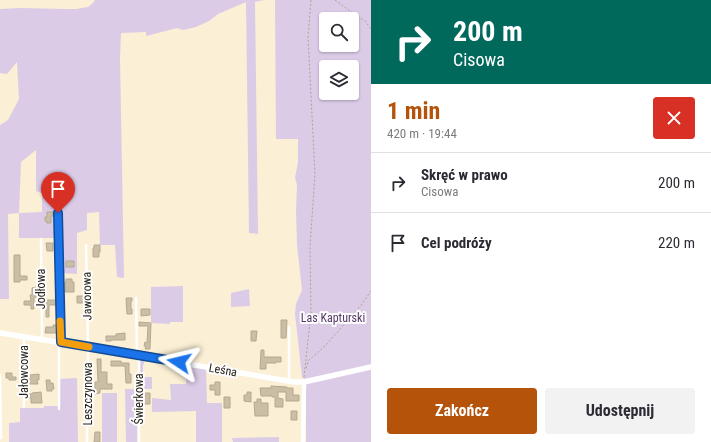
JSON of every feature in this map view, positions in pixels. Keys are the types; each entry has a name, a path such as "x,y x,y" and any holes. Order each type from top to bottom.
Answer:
{"street":[{"name":"Leśna","path":"0,333 138,355 289,382 304,382 371,366"},
{"path":"303,442 304,382"}],"lane":[{"path":"58,213 60,342 59,409"},
{"name":"Jodłowa","path":"41,239 42,339"},
{"name":"Jaworowa","path":"86,245 88,347"},
{"name":"Świerkowa","path":"136,298 139,442"},
{"path":"289,327 289,382"},
{"name":"Jałowcowa","path":"24,337 24,408"},
{"name":"Leszczynowa","path":"87,442 88,347"},
{"path":"0,375 1,438"}],"path":[{"path":"304,382 311,313 310,247 315,174 308,36 311,0"},
{"path":"335,0 365,22 371,29"},
{"path":"305,368 308,361 325,346 362,304 371,291"}],"green space":[{"path":"95,0 264,0 255,2 258,234 249,233 246,2 218,14 209,21 196,27 183,30 177,28 146,36 146,32 121,33 120,58 124,278 117,277 115,245 100,245 99,212 87,213 87,230 77,233 77,274 62,273 60,238 19,238 19,213 8,214 9,299 0,299 0,125 8,120 19,99 17,62 7,74 0,73 0,9 76,9 88,7","holes":["36,150 36,191 42,193 42,212 19,213 21,162"]},
{"name":"Las Kapturski","path":"275,0 371,0 371,442 306,442 306,389 304,379 302,377 295,314 296,304 302,290 297,245 297,185 295,177 298,163 298,139 276,139"},
{"path":"183,286 183,322 170,322 170,324 151,323 151,287"},
{"path":"249,289 250,306 231,307 231,293"},
{"path":"140,359 144,359 143,377 152,377 152,389 140,389"},
{"path":"186,365 206,369 207,403 222,403 222,442 196,442 196,411 152,412 152,398 171,400 170,384 186,384"},
{"path":"77,378 78,442 9,442 9,423 20,422 20,408 60,406 60,379"},
{"path":"125,389 137,389 137,442 126,442"},
{"path":"102,393 117,393 117,442 102,442"},
{"path":"279,437 279,442 233,442 232,438"}],"building":[{"path":"47,212 53,212 53,216 51,216 51,223 47,223 47,221 45,221"},
{"path":"46,243 53,243 53,251 47,251"},
{"path":"94,245 100,245 99,257 93,257"},
{"path":"14,255 20,255 20,276 27,276 27,280 14,282"},
{"path":"66,261 74,261 74,267 66,267"},
{"path":"66,279 72,279 72,282 74,282 74,292 65,292"},
{"path":"36,287 37,297 34,297 34,309 31,309 31,305 24,305 24,301 31,301 30,295 32,295 32,288"},
{"path":"77,296 84,296 84,303 77,303"},
{"path":"126,298 132,298 132,314 127,314"},
{"path":"46,300 57,300 57,305 49,305 49,317 46,317"},
{"path":"141,309 150,309 150,315 141,316"},
{"path":"281,320 287,320 286,338 281,338"},
{"path":"139,322 151,323 150,349 145,349 146,346 144,346 145,342 147,343 148,326 139,326"},
{"path":"53,325 58,325 58,333 45,333 46,327 53,327"},
{"path":"251,331 257,331 256,341 251,341"},
{"path":"125,333 125,340 106,341 106,336 116,336 116,334"},
{"path":"261,350 264,350 264,357 281,357 281,362 266,363 266,369 260,369"},
{"path":"97,359 101,359 101,372 107,372 107,384 112,384 112,389 100,389 100,393 95,394 95,382 98,382"},
{"path":"111,361 129,363 131,383 126,383 125,366 111,366"},
{"path":"6,373 12,373 12,377 16,377 16,380 9,380 9,378 6,378"},
{"path":"39,374 39,380 37,380 38,384 29,384 30,375"},
{"path":"46,380 50,380 50,383 53,383 54,389 52,389 52,391 47,391"},
{"path":"215,382 220,382 220,395 215,395 215,390 210,390 210,385 215,385"},
{"path":"271,386 293,388 293,395 299,395 299,401 286,401 286,392 278,392 278,398 283,399 283,407 275,407 275,397 261,396 260,388 271,388"},
{"path":"41,392 42,403 31,403 29,394"},
{"path":"247,392 251,392 251,402 244,401 244,395 247,395"},
{"path":"144,393 150,393 150,404 143,404 143,396 145,396"},
{"path":"224,397 230,397 230,408 224,408"},
{"path":"257,399 261,399 261,403 268,403 268,416 255,416 254,402 257,402"},
{"path":"291,411 297,411 297,420 291,420"},
{"path":"95,432 100,432 100,442 94,442"}],"slow traffic":[{"path":"60,321 61,342 89,347"}],"route":[{"path":"58,213 61,342 179,362"}]}
